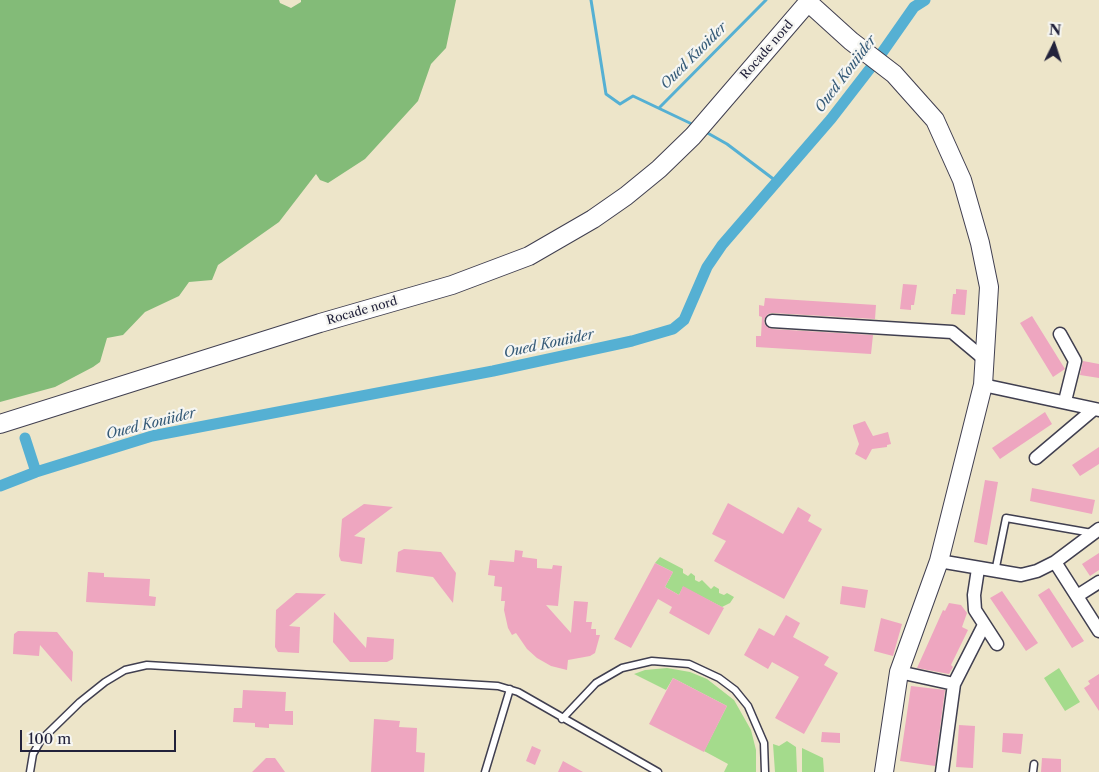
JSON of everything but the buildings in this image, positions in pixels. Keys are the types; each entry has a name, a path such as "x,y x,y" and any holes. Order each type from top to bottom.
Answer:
{"main road":[{"path":"809,1 850,41 894,74 935,120 962,180 970,204 988,287 983,384 939,561 899,672 884,772"},
{"name":"Rocade nord","path":"0,424 491,272 528,256 593,219 659,169 693,136 809,1"}],"street":[{"path":"772,322 952,332 983,358"},
{"path":"1060,334 1075,361 1065,401"},
{"path":"983,384 1065,401 1097,410"},
{"path":"1036,458 1097,410"},
{"path":"939,561 1021,575 1037,571 1055,562 1096,531"},
{"path":"1055,562 1099,631"},
{"path":"978,569 974,596 975,610 997,644"},
{"path":"1077,596 1099,582"},
{"path":"942,772 954,684 984,625"},
{"path":"899,672 954,684"}],"lane":[{"path":"995,572 1006,518 1096,531"},
{"path":"562,719 596,683 622,668 652,661 689,664 723,681 748,706 764,743 765,772"},
{"path":"30,772 33,754 46,734 97,688 125,670 136,666 205,668 469,684 510,689 658,772"},
{"path":"485,772 510,689"},
{"path":"1033,772 1034,764"}],"green space":[{"path":"0,0 279,0 280,3 291,8 301,2 301,0 456,0 446,48 431,64 418,101 365,159 328,183 320,180 316,174 279,222 218,265 212,280 189,282 179,296 145,312 123,335 107,338 100,362 93,367 55,387 0,402"},
{"path":"660,557 683,569 683,573 688,576 691,573 695,576 695,580 699,582 702,580 711,589 714,586 719,589 719,593 724,595 727,593 734,597 730,603 722,607 683,587 679,595 665,587 673,572 655,563"},
{"path":"667,668 690,672 707,679 734,700 751,730 756,750 756,772 724,772 728,764 704,751 727,706 673,678 666,690 634,674 645,670"},
{"path":"1059,668 1080,702 1065,711 1044,678"},
{"path":"787,741 796,747 797,772 775,772 773,744 779,746"},
{"path":"802,748 823,758 824,772 802,772"}],"waterway":[{"name":"Oued Kuoider","path":"591,0 606,94 620,104 633,96 694,125"},
{"name":"Oued Kuoider","path":"660,107 766,0"},
{"name":"Oued Kouiider","path":"0,486 36,472 152,436 493,371 632,341 673,329 684,320 707,267 722,245 831,119 879,57 914,7 925,0"},
{"name":"Oued Kuoider","path":"704,131 727,144 776,181"},
{"name":"Oued Kouiider","path":"25,438 36,472"}]}
